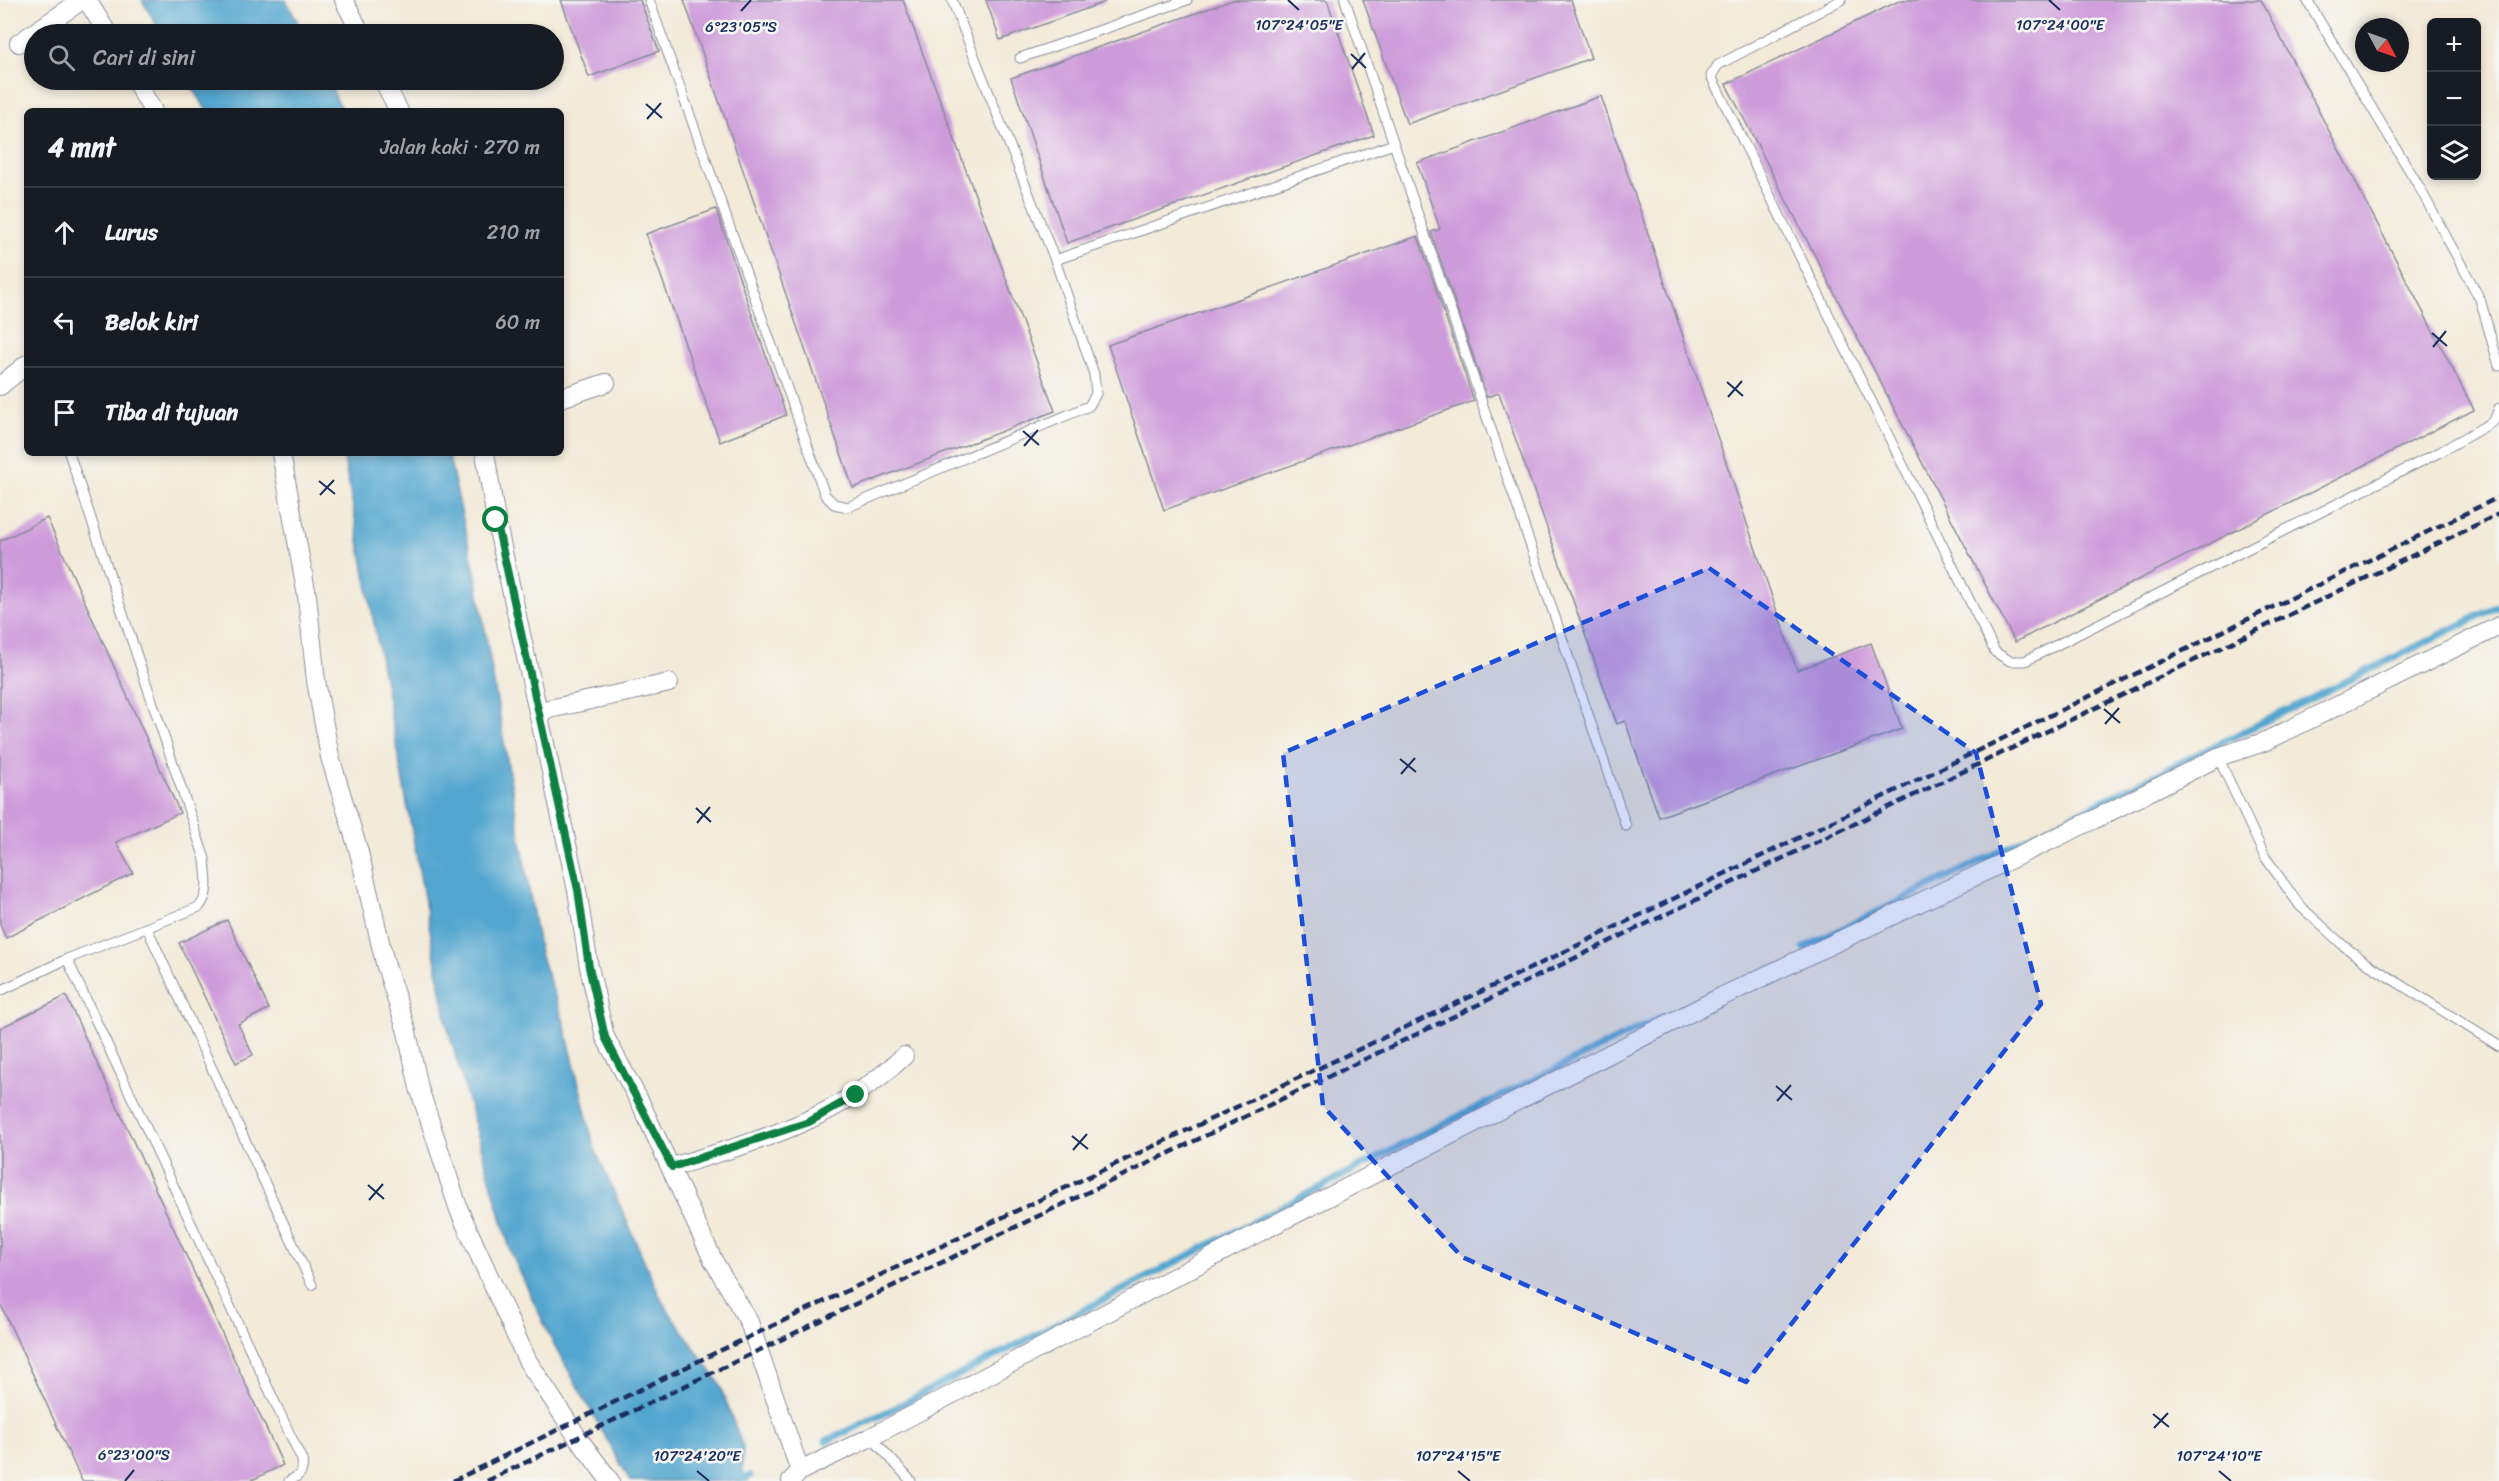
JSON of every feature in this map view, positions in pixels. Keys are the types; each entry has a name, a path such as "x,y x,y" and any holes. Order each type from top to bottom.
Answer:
{"street":[{"path":"47,24 82,0"},
{"path":"87,0 102,24"},
{"path":"344,0 356,24"},
{"path":"19,43 24,40"},
{"path":"141,90 151,108"},
{"path":"388,90 397,108"},
{"path":"0,386 24,366"},
{"path":"564,397 606,383"},
{"path":"282,456 307,596 316,681 330,757 359,852 422,1098 459,1210 527,1360 578,1438 610,1481"},
{"path":"485,456 496,520 578,890 589,967 605,1037 672,1167 713,1260 754,1335 796,1476 1254,1235 1721,997 2093,820 2218,757 2264,742 2499,626"},
{"path":"540,711 669,682"},
{"path":"672,1167 809,1122 878,1081 904,1056"}],"lane":[{"path":"649,0 825,495 834,504 848,507 1089,406 1096,394 1094,374 1055,260 952,0"},
{"path":"1020,58 1187,0"},
{"path":"1345,0 1626,826"},
{"path":"1841,0 1718,65 1711,76 1995,652 2010,661 2025,661 2440,452 2494,421 2499,408"},
{"path":"2307,0 2417,183 2480,298 2499,366"},
{"path":"1055,260 1394,144"},
{"path":"0,992 68,959 199,907 205,899 206,859 70,456"},
{"path":"2218,757 2265,857 2300,906 2343,946 2368,964 2499,1046"},
{"path":"147,928 312,1285"},
{"path":"68,959 302,1460 303,1468 300,1475 289,1481"},
{"path":"871,1437 911,1481"}],"highlighted area":[{"path":"1709,568 1976,753 2041,1004 1746,1382 1462,1257 1323,1106 1283,753"}],"water":[{"path":"142,0 286,0 299,24 156,24"},
{"path":"194,90 333,90 341,108 205,108"},
{"path":"344,456 449,456 476,577 540,954 564,1022 594,1147 663,1303 719,1383 743,1447 742,1470 748,1481 630,1481 551,1339 511,1253 448,1029"}],"building":[{"path":"561,0 640,0 659,51 589,77"},
{"path":"684,0 903,0 1055,411 853,488"},
{"path":"986,0 1105,0 1105,2 1000,40"},
{"path":"1233,0 1327,0 1374,135 1067,243 1011,78"},
{"path":"1363,0 1571,0 1591,58 1407,124"},
{"path":"1901,0 2261,0 2474,410 2015,642 1726,84"},
{"path":"1601,96 1797,670 1871,643 1902,729 1659,817 1625,721 1617,724 1499,393 1487,397 1431,232 1440,229 1417,163"},
{"path":"716,209 786,415 720,442 646,234"},
{"path":"1418,236 1474,401 1164,510 1108,345"},
{"path":"47,518 180,813 116,842 133,873 6,938 0,925 0,541"},
{"path":"227,920 269,1009 238,1024 253,1055 236,1063 179,943"},
{"path":"66,996 283,1465 250,1481 82,1481 0,1303 0,1028"}],"waterway":[{"path":"1804,948 2499,606"},
{"path":"826,1441 891,1410 1423,1134 1662,1017"},
{"path":"738,1481 750,1476"}],"railway":[{"path":"453,1481 715,1353 1529,969 2499,497"},
{"path":"487,1481 2499,514"}],"route":[{"path":"496,520 578,890 589,967 605,1037 672,1167 809,1122 856,1095"}]}
